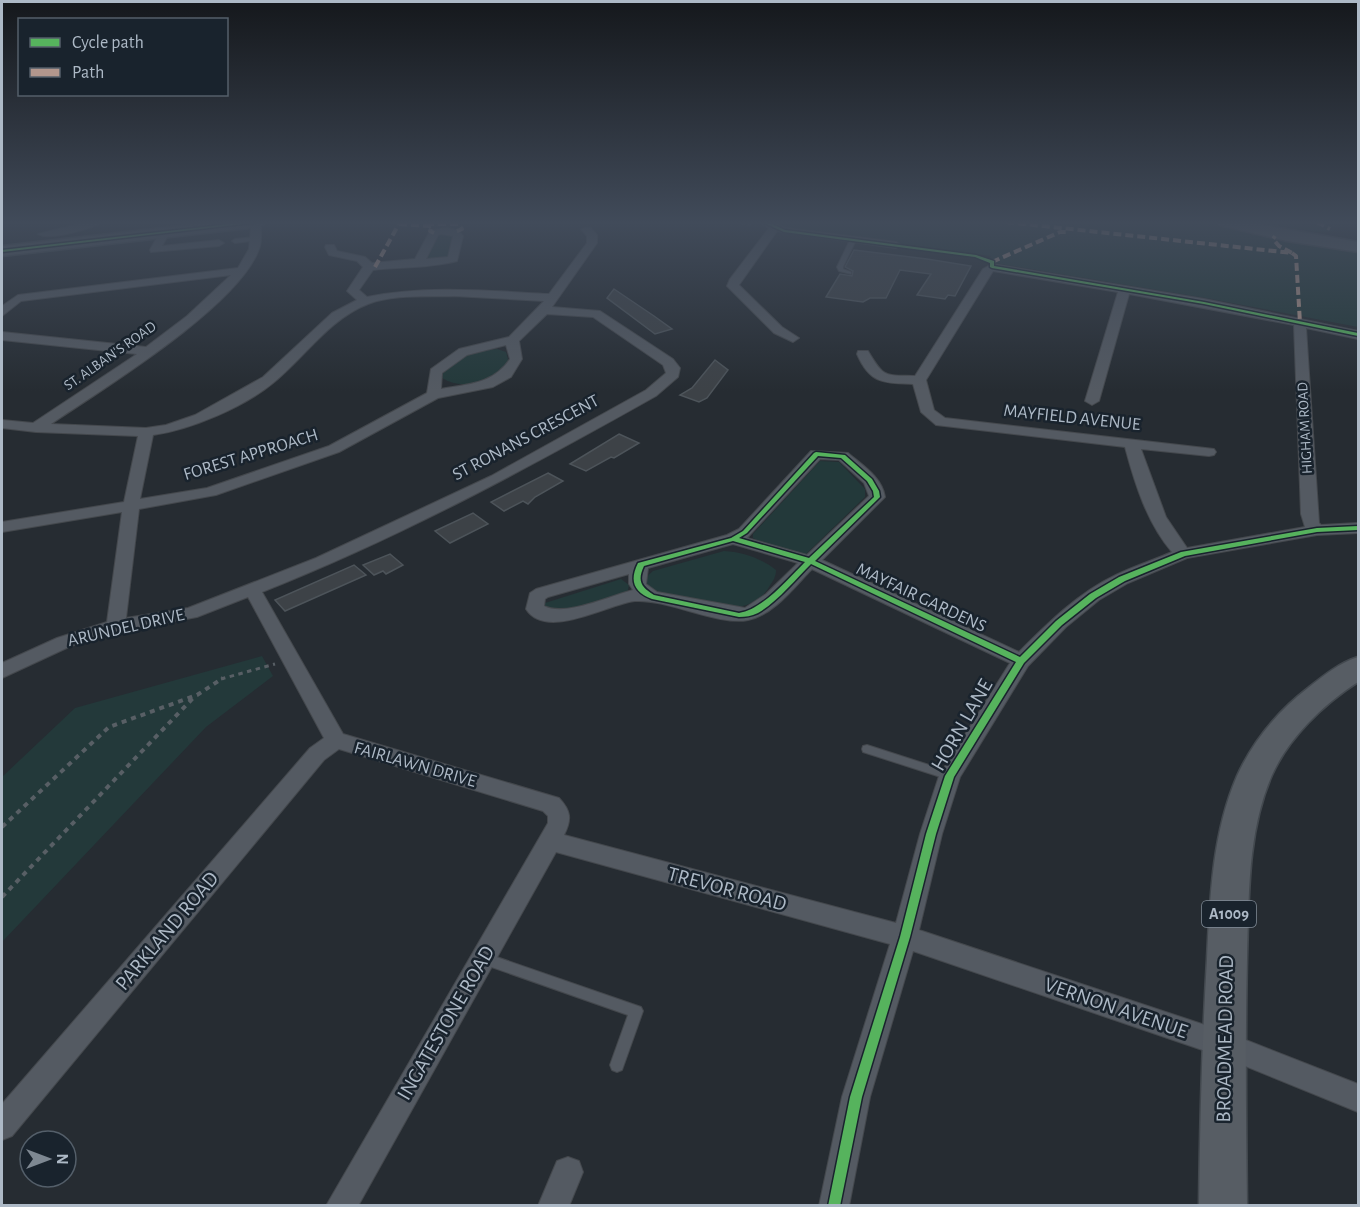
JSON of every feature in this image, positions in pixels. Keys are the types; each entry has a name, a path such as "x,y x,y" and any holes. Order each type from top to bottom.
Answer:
{"main road":[{"name":"BROADMEAD ROAD","path":"1223,1206 1223,1044 1228,919 1241,815 1256,774 1278,738 1311,702 1359,669"}],"street":[{"path":"2,312 18,298 180,278"},
{"name":"ST. ALBAN'S ROAD","path":"36,428 211,303 233,278"},
{"path":"361,278 353,291 365,301"},
{"path":"434,395 436,372 447,362 463,352 513,340 548,304 567,278"},
{"path":"736,278 733,286 778,330 793,338"},
{"path":"863,354 869,371 875,375 885,378 919,380 982,278"},
{"path":"1060,278 1358,335"},
{"path":"1092,401 1125,289"},
{"path":"2,424 36,428 146,432 168,429 200,418 253,390 268,380 336,316 365,301 395,295 454,293 548,304"},
{"name":"ST RONANS CRESCENT","path":"252,589 322,562 496,479 651,393 673,374 673,368 668,362 596,314 548,304"},
{"name":"HIGHAM ROAD","path":"1300,323 1309,514 1311,524 1317,530"},
{"path":"2,336 146,351"},
{"name":"FOREST APPROACH","path":"2,527 210,492 334,449 434,395 480,387 506,374 516,363 513,340"},
{"name":"MAYFIELD AVENUE","path":"919,380 928,412 940,422 1209,452"},
{"path":"116,626 131,506 146,432"},
{"path":"1132,444 1142,484 1170,537 1183,554"},
{"path":"816,454 843,456 873,485 877,497 810,561 771,598 748,614 739,615 652,597 627,597 560,616 548,616 535,609 536,597 542,592 733,539 745,532 816,454"},
{"name":"FOREST APPROACH","path":"2,541 32,523"},
{"name":"HORN LANE","path":"834,1206 856,1097 905,937 931,834 951,776 1021,661 1059,623 1093,596 1122,579 1183,554 1317,530 1359,528"},
{"name":"MAYFAIR GARDENS","path":"733,539 810,561 1021,661"},
{"path":"641,565 636,574 636,582 641,591 652,597"},
{"name":"ARUNDEL DRIVE","path":"2,671 64,642 116,626 190,613 252,589"},
{"name":"FAIRLAWN DRIVE","path":"252,589 336,740 551,804 559,813 559,823 550,841"},
{"name":"PARKLAND ROAD","path":"2,1126 317,754 336,740"},
{"name":"TREVOR ROAD","path":"550,841 905,937"},
{"name":"INGATESTONE ROAD","path":"341,1206 550,841"},
{"name":"VERNON AVENUE","path":"905,937 1223,1044 1359,1098"},
{"path":"553,1206 568,1172"}],"lane":[{"path":"867,749 951,776"},
{"path":"483,958 636,1011 617,1065"}],"path":[{"path":"2,827 110,727 196,695 226,676 290,659"},
{"path":"2,897 196,695"}],"green space":[{"path":"1087,278 1358,278 1358,327"},
{"path":"497,349 506,352 509,363 486,379 460,384 442,378 441,371 470,352"},
{"path":"820,461 839,462 865,489 865,497 805,555 762,543 753,538 753,534"},
{"path":"724,551 751,556 776,570 772,583 758,599 745,606 711,608 675,599 645,587 644,579 653,571"},
{"path":"621,579 629,585 627,594 560,614 541,607 545,603"},
{"path":"262,656 273,676 206,727 2,942 2,777 75,708"}],"building":[{"path":"837,278 896,278 886,298 870,298 863,302 826,297"},
{"path":"928,278 964,278 955,296 948,295 945,299 917,295"},
{"path":"614,289 672,329 655,334 607,298"},
{"path":"715,360 728,370 707,398 699,402 680,395 692,388"},
{"path":"619,434 639,443 586,471 570,464"},
{"path":"548,473 563,481 535,497 528,504 523,501 504,511 491,502"},
{"path":"473,513 488,524 450,543 435,531"},
{"path":"390,554 403,565 386,574 383,571 374,575 363,565"},
{"path":"354,565 366,575 285,611 275,600"}],"marked path":[{"path":"1297,278 1300,323"}],"cycle path":[{"path":"1059,278 1204,303 1358,335"},
{"path":"733,539 745,532 816,454 843,456 874,486 877,497 772,598 757,610 739,615 652,597 640,588 637,576 641,565 733,539 810,561 1021,661"},
{"path":"834,1206 856,1097 905,937 931,834 950,776 1021,661 1059,623 1093,596 1122,579 1183,554 1317,530 1358,528"}]}
